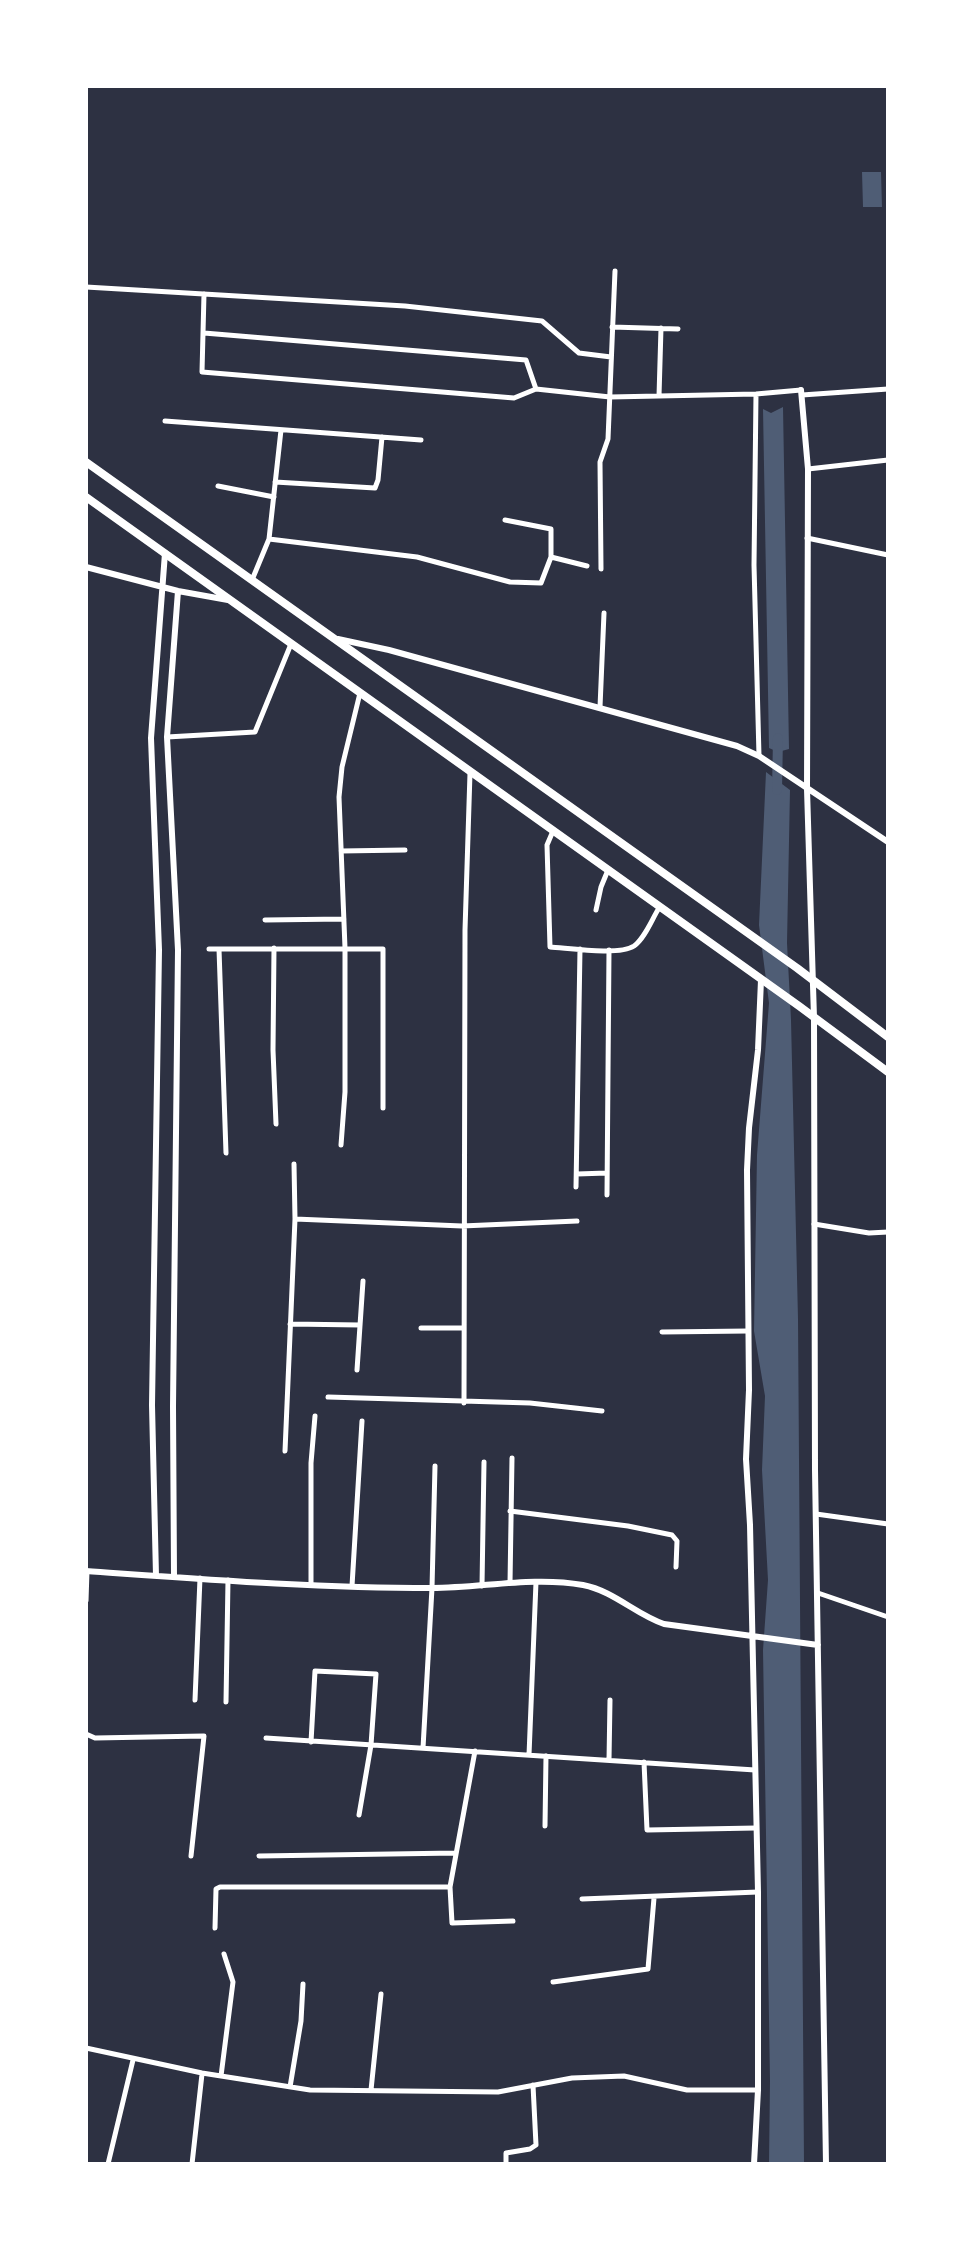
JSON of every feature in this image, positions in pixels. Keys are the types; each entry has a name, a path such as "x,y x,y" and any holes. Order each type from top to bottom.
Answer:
{"main road":[{"path":"86,462 797,968 888,1037"},
{"path":"86,497 888,1072"}],"street":[{"path":"601,569 600,462 608,439 615,271"},
{"path":"86,287 405,306 542,321 579,353 611,357"},
{"path":"204,294 202,372 514,398 536,389 610,397 888,389"},
{"path":"612,327 678,329"},
{"path":"659,396 661,328"},
{"path":"204,333 526,360 536,389"},
{"path":"801,392 808,469 807,789 814,1018 816,1514 826,2164"},
{"path":"756,394 754,565 759,756"},
{"path":"165,421 421,440"},
{"path":"252,581 269,539 281,430"},
{"path":"275,482 375,488 382,437"},
{"path":"808,469 888,460"},
{"path":"218,486 274,497"},
{"path":"269,539 417,557 510,582 541,583 551,557 551,529 505,520"},
{"path":"807,538 888,555"},
{"path":"156,1576 152,1405 159,950 151,738 165,553"},
{"path":"551,557 587,566"},
{"path":"86,567 178,591 228,600"},
{"path":"174,1577 178,950 167,737 178,591"},
{"path":"600,707 604,613"},
{"path":"332,637 737,746 759,756 888,842"},
{"path":"167,737 254,733 260,725 291,644"},
{"path":"341,1145 345,1092 345,948 339,797 342,767 360,693"},
{"path":"464,1403 462,1226 470,772"},
{"path":"553,831 547,845 550,947 625,949 634,945 659,908"},
{"path":"341,851 405,850"},
{"path":"596,910 608,870"},
{"path":"265,920 344,919"},
{"path":"274,948 276,1124"},
{"path":"209,949 383,949 383,1108"},
{"path":"219,949 226,1153"},
{"path":"576,1187 580,949"},
{"path":"607,1195 609,950"},
{"path":"754,2164 758,2090 758,1892 746,1459 747,1170 761,980"},
{"path":"285,1451 295,1219 294,1164"},
{"path":"577,1174 607,1173"},
{"path":"295,1219 462,1226 577,1221"},
{"path":"814,1224 869,1233 888,1232"},
{"path":"357,1370 363,1281"},
{"path":"290,1324 360,1325"},
{"path":"421,1328 463,1328"},
{"path":"662,1332 748,1331"},
{"path":"328,1397 530,1403 602,1411"},
{"path":"311,1584 311,1463 315,1416"},
{"path":"352,1586 362,1421"},
{"path":"510,1583 512,1458"},
{"path":"482,1586 484,1462"},
{"path":"423,1748 435,1466"},
{"path":"510,1511 628,1526 672,1535 677,1541 676,1567"},
{"path":"816,1514 888,1524"},
{"path":"86,1601 86,1571 432,1588 536,1582 596,1588 611,1594 648,1619 664,1624 818,1645"},
{"path":"195,1700 200,1578"},
{"path":"226,1702 228,1580"},
{"path":"529,1755 536,1582"},
{"path":"818,1593 888,1617"},
{"path":"311,1742 315,1671 376,1674 371,1745 359,1815"},
{"path":"609,1760 610,1700"},
{"path":"86,1734 95,1738 204,1736 191,1856"},
{"path":"266,1738 755,1770"},
{"path":"475,1751 450,1887 452,1923 513,1921"},
{"path":"545,1826 546,1756"},
{"path":"644,1762 647,1830 756,1828"},
{"path":"259,1856 456,1853"},
{"path":"215,1928 216,1889 220,1887 450,1887"},
{"path":"582,1899 758,1892"},
{"path":"553,1982 648,1969 654,1898"},
{"path":"221,2076 233,1982 224,1954"},
{"path":"290,2087 301,2021 303,1984"},
{"path":"371,2090 381,1994"},
{"path":"86,2048 202,2073 310,2090 498,2092 572,2078 624,2076 687,2090 758,2090"},
{"path":"108,2164 133,2060"},
{"path":"192,2164 202,2073"},
{"path":"506,2164 506,2153 536,2145 533,2085"}],"water":[{"path":"862,172 881,172 882,207 863,207"},
{"path":"783,407 789,749 778,752 769,748 763,409 771,413"},
{"path":"766,772 790,790 787,943 798,1319 804,2164 769,2164 763,1650 768,1580 762,1470 765,1396 754,1331 757,1155 769,1003 759,925"}],"waterway":[{"path":"777,790 778,738"}]}
